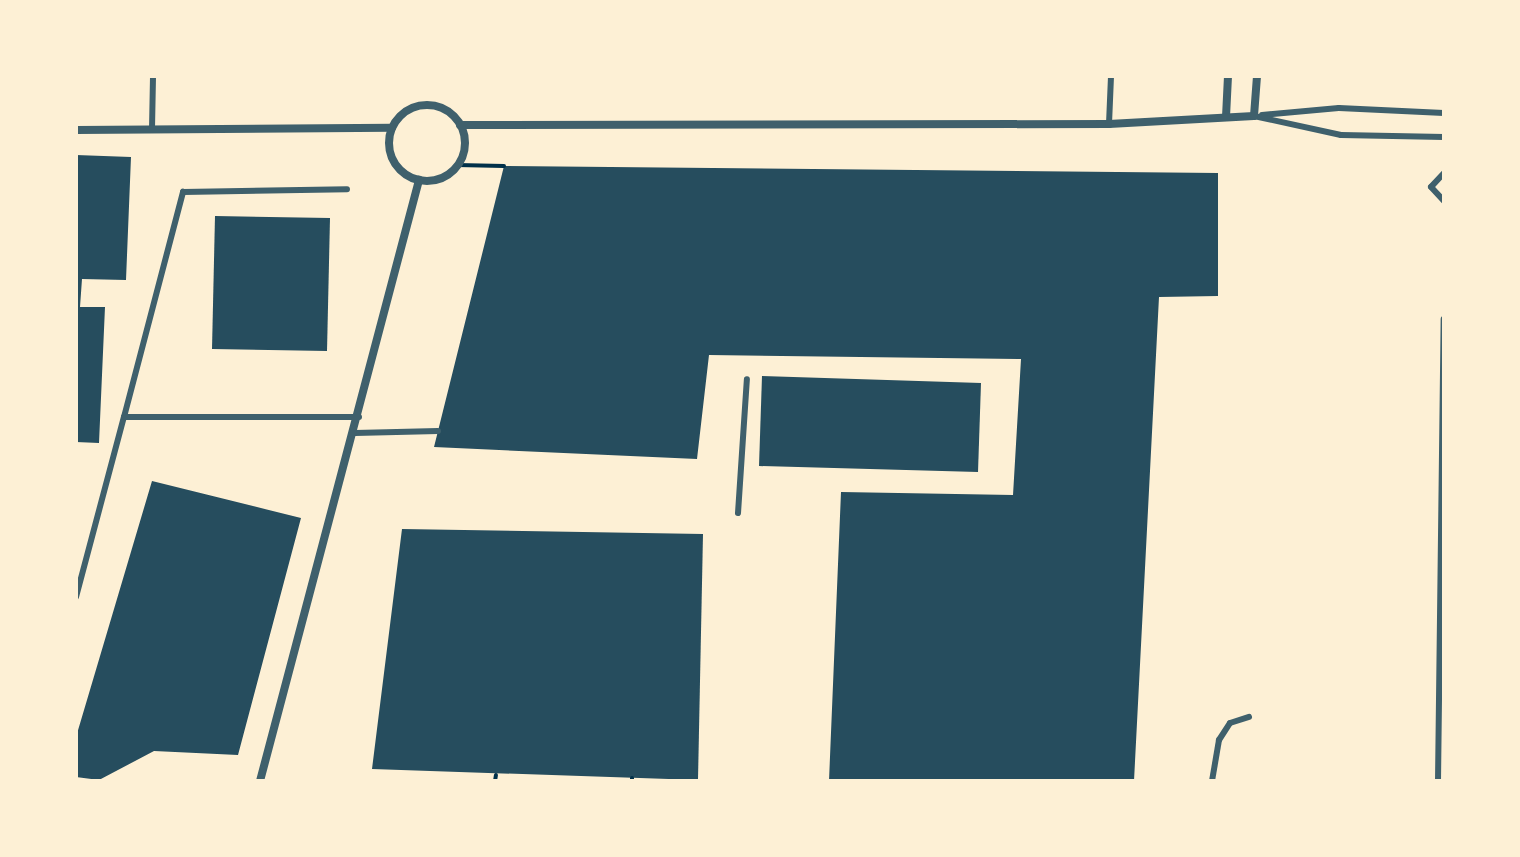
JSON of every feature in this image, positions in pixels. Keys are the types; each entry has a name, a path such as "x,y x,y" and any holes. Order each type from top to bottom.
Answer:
{"street":[{"path":"1226,117 1228,76"},
{"path":"460,125 465,147 457,165 441,178 419,180 394,164 392,128 408,110 428,105 460,125 1109,124 1254,116 1257,76"},
{"path":"76,130 392,128"},
{"path":"260,781 355,433 419,180"}],"lane":[{"path":"152,129 153,76"},
{"path":"1109,124 1111,76"},
{"path":"1254,116 1339,108 1444,113"},
{"path":"1254,116 1341,135 1444,137"},
{"path":"1444,173 1431,187 1444,201"},
{"path":"76,597 183,192 347,189"},
{"path":"1438,781 1444,319"},
{"path":"738,513 747,379"},
{"path":"124,417 359,417"},
{"path":"355,433 438,431"},
{"path":"1212,781 1219,740 1230,723 1249,717"}],"path":[{"path":"457,165 504,166"}],"building":[{"path":"76,155 131,157 126,280 82,279 80,307 105,307 99,443 76,442"},
{"path":"504,166 1218,173 1218,296 1159,297 1134,781 829,781 841,492 1013,495 1021,359 709,355 697,459 434,447"},
{"path":"215,216 330,218 327,351 212,349"},
{"path":"762,376 981,383 978,472 759,466"},
{"path":"152,481 301,518 238,755 154,751 99,780 76,777 76,737"},
{"path":"402,529 703,534 698,780 372,769"}]}
